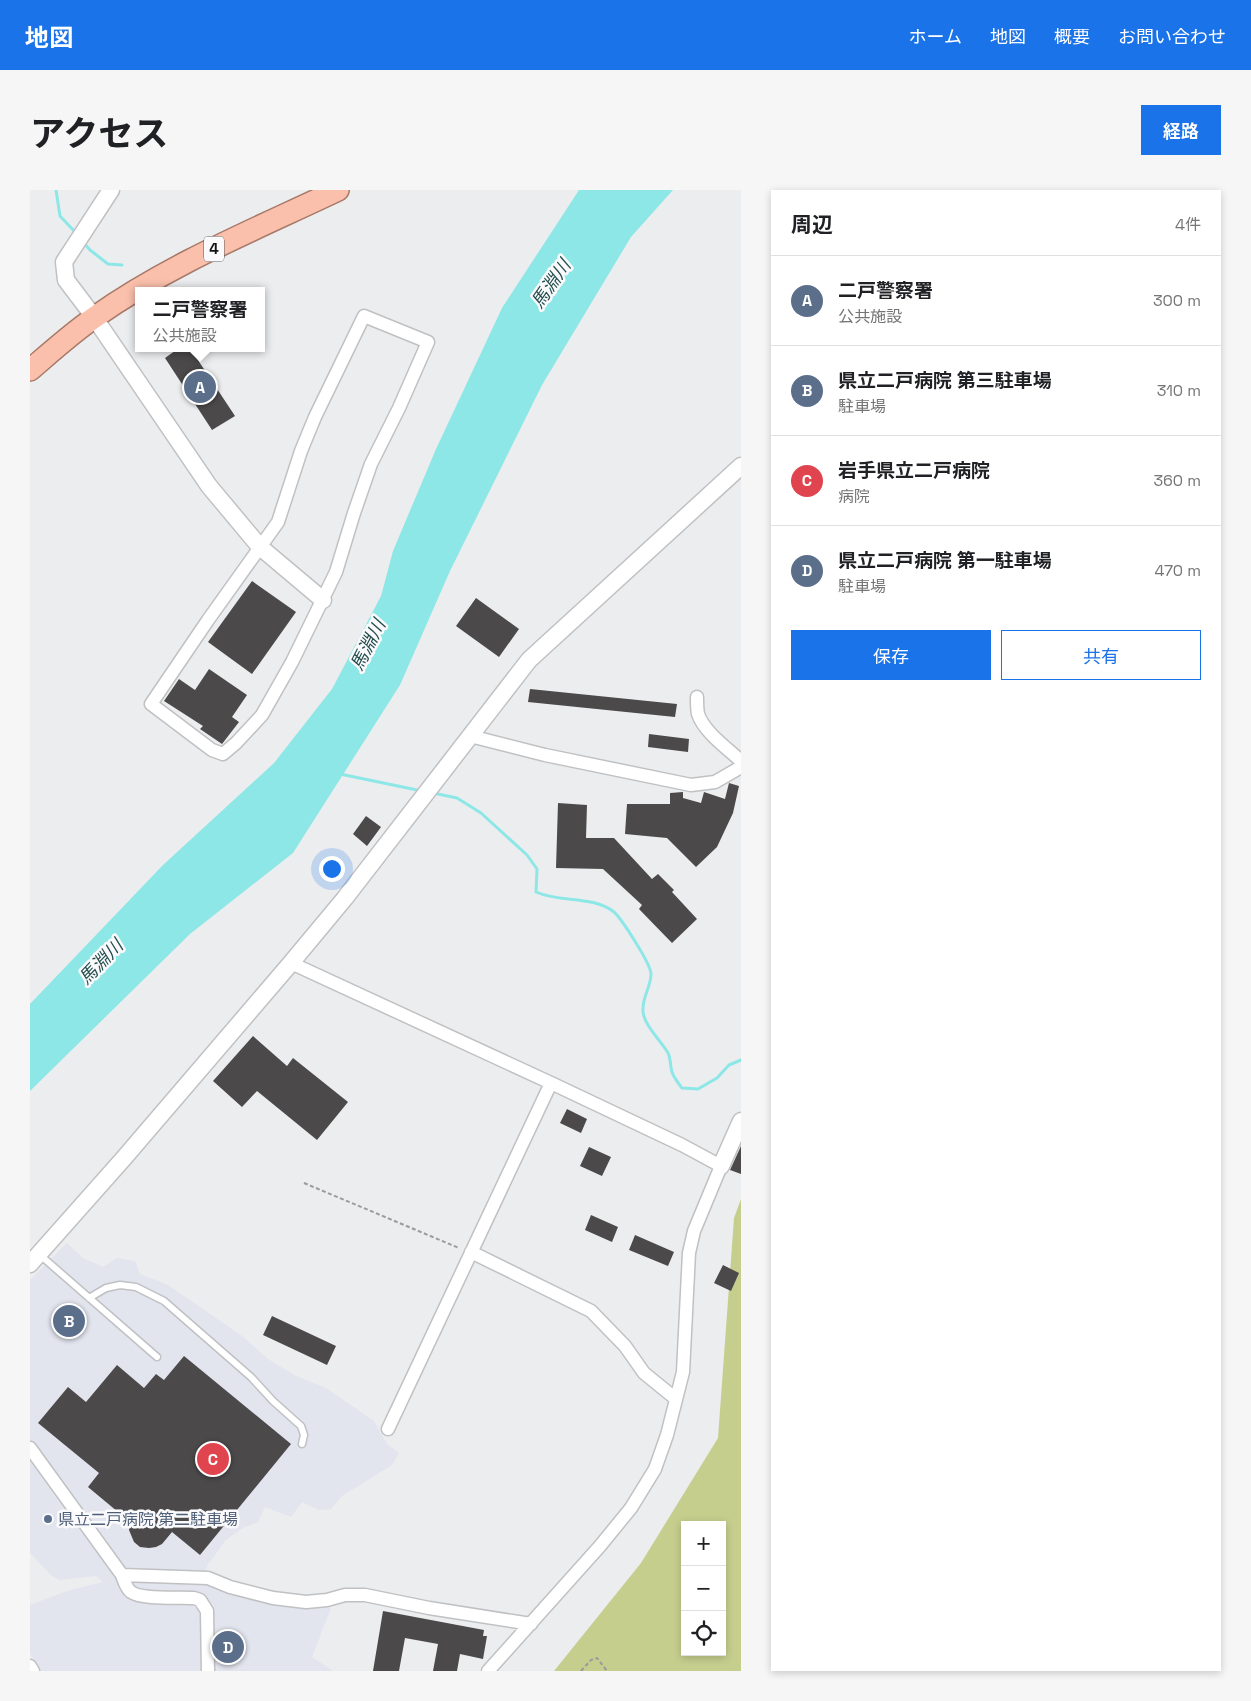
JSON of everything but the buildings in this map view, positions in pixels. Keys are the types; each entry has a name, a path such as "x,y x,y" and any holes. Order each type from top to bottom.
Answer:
{"highway":[{"name":"4","path":"141,287 184,264 338,190"},
{"name":"4","path":"30,370 94,317 135,290"}],"street":[{"path":"111,190 64,262 66,280 94,317 209,486 260,547 323,600"},
{"path":"364,316 428,342 399,408 371,464 336,572 323,600 292,662 262,715 223,754 212,750 151,704 278,522 301,450 364,316"},
{"path":"34,1259 124,1158 291,963 422,800 529,660 741,466"},
{"path":"697,697 698,714 710,735 726,746 741,762"},
{"path":"470,736 545,755 691,785 715,782 741,767"},
{"path":"291,963 551,1083 682,1145 720,1166"},
{"path":"388,1429 551,1083"},
{"path":"488,1671 600,1546 631,1508 655,1469 683,1372 687,1285 694,1231 720,1166 741,1121"},
{"path":"471,1252 592,1311 625,1346 644,1372 676,1399"},
{"path":"30,1448 122,1575 126,1586 132,1592 142,1596 194,1598 200,1600 207,1611 208,1671"},
{"path":"122,1575 208,1578 230,1587 273,1598 306,1602 326,1600 345,1595 365,1595 454,1613 531,1624"},
{"path":"30,1666 33,1671"}],"lane":[{"path":"34,1259 90,1298 157,1357"},
{"path":"90,1298 106,1288 120,1285 136,1287 164,1301 251,1377 273,1401 301,1426 304,1435 302,1444"}],"path":[{"path":"304,1183 471,1252"},
{"path":"581,1671 591,1660 597,1658 607,1671"}],"shaded area":[{"path":"67,1243 83,1258 103,1267 117,1258 135,1261 140,1274 168,1285 242,1336 268,1359 296,1376 326,1388 374,1421 387,1444 399,1453 392,1465 342,1496 331,1509 319,1510 302,1502 291,1517 265,1507 258,1522 243,1528 226,1540 207,1566 204,1583 216,1590 278,1604 331,1608 312,1657 333,1671 40,1671 30,1653 30,1605 67,1591 103,1582 96,1576 59,1580 51,1575 30,1553 30,1280"}],"green space":[{"path":"741,1199 741,1671 554,1671 641,1563 718,1438 734,1218"}],"water":[{"name":"馬淵川","path":"579,190 673,190 631,237 542,385 450,571 400,685 293,853 190,934 30,1091 30,1004 163,865 274,763 332,689 381,596 393,551 436,449 502,308"}],"waterway":[{"path":"56,190 60,216 76,233"},
{"path":"83,242 108,264 122,265"},
{"path":"340,774 422,791"},
{"path":"433,793 457,798 481,813 527,855 537,869 536,892 596,903 618,916 635,941 650,969 651,979 644,1001 644,1016 649,1027 668,1053 671,1070 682,1088 698,1089 717,1078 729,1065 741,1060"}],"place":[{"name":"二戸警察署","path":"200,387"},
{"name":"県立二戸病院 第三駐車場","path":"69,1321"},
{"name":"岩手県立二戸病院","path":"213,1459"},
{"name":"県立二戸病院 第二駐車場","path":"48,1519"},
{"name":"県立二戸病院 第一駐車場","path":"228,1647"}]}
